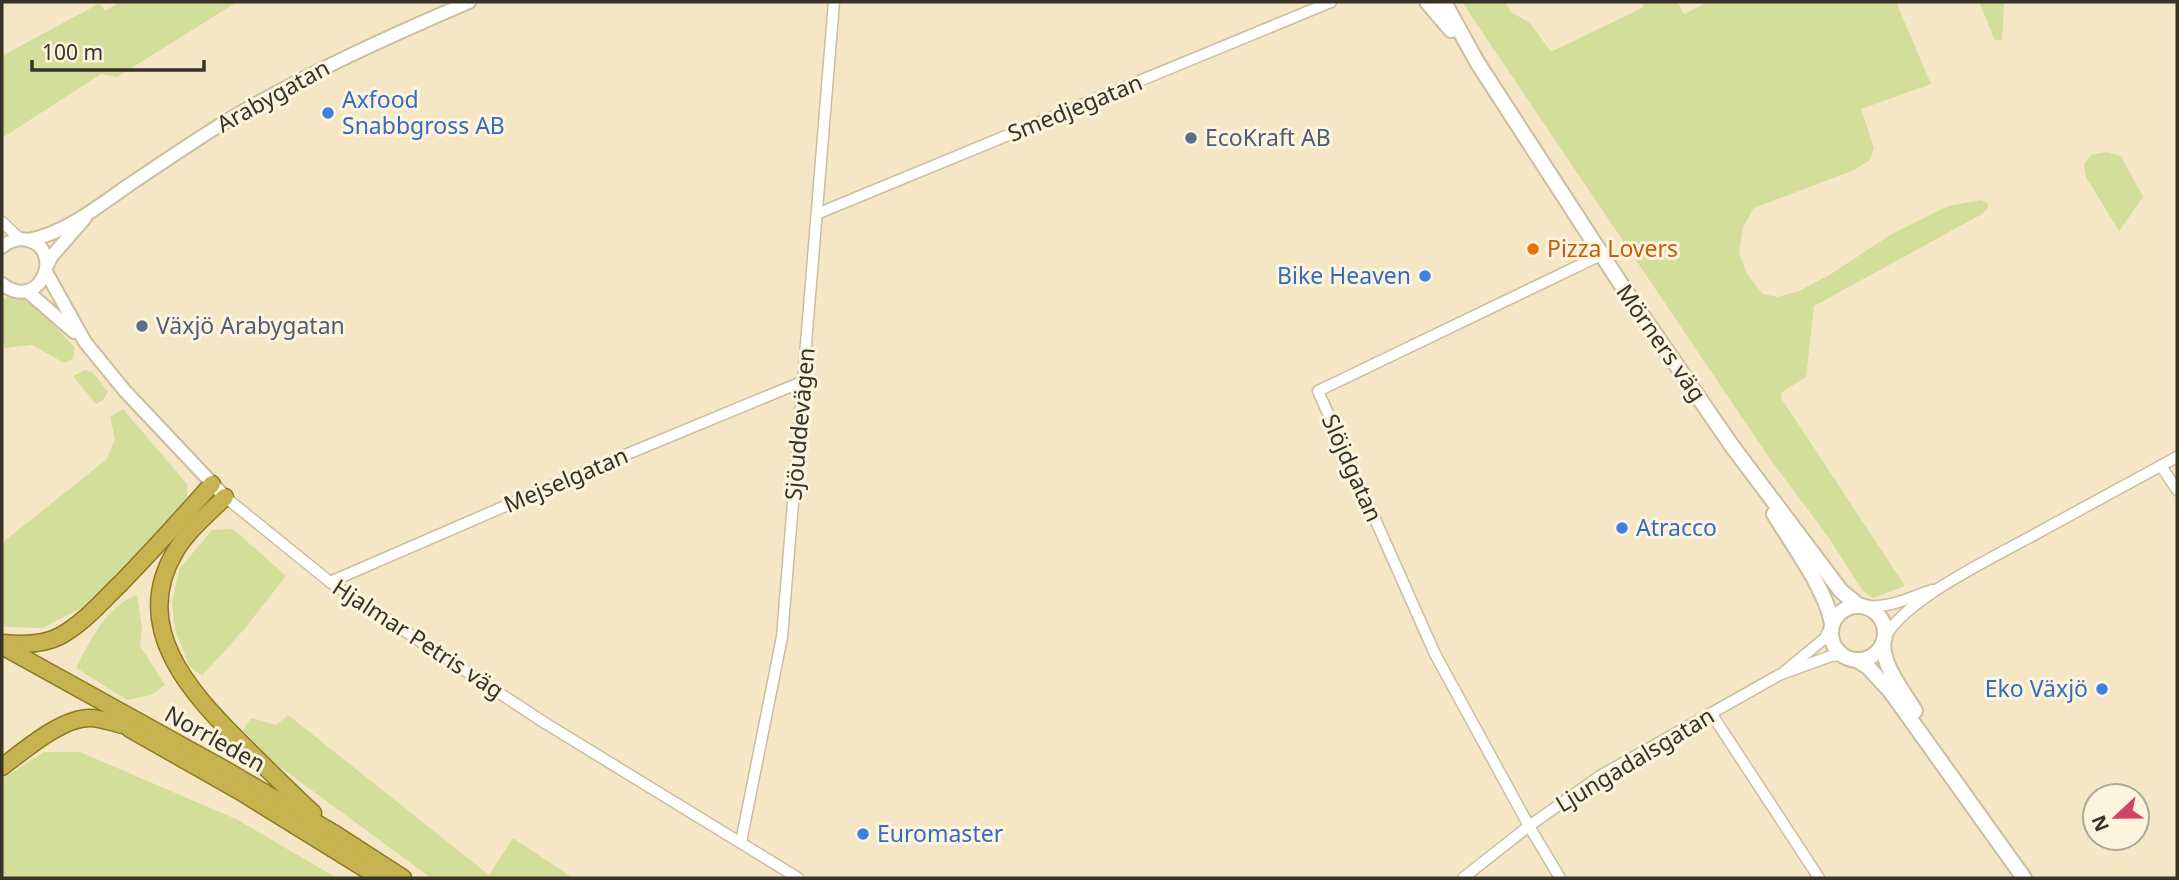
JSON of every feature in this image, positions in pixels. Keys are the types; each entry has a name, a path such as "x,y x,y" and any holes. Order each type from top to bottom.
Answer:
{"highway":[{"path":"2,644 29,645 46,642 74,626 166,537 212,484"},
{"path":"225,497 185,539 170,560 160,599 163,635 180,673 204,704 258,761 335,834"},
{"name":"Norrleden","path":"2,644 224,769 335,834 403,878"},
{"name":"Norrleden","path":"2,658 241,792 380,878"},
{"path":"2,767 50,733 76,721 98,719 123,726"}],"main road":[{"name":"Mörners väg","path":"1427,2 1477,62"},
{"name":"Mörners väg","path":"1444,2 1477,62 1601,255 1732,446 1841,591 1861,606"},
{"name":"Mörners väg","path":"1732,446 1816,584 1832,625"},
{"path":"1959,785 1885,658 1881,619 1875,612 1861,606 1842,610 1832,625 1831,636 1835,647 1842,655 1868,667 1891,692 2024,878"},
{"path":"1857,660 1873,656 1884,641"}],"street":[{"name":"Arabygatan","path":"2,247 12,240 43,236 90,212 181,149 269,97 358,50 469,2"},
{"name":"Sjöuddevägen","path":"741,842 782,637 819,213 834,2"},
{"name":"Smedjegatan","path":"819,213 1331,2"},
{"name":"Arabygatan","path":"11,290 39,284 51,257 90,212"},
{"path":"2,222 24,240"},
{"name":"Hjalmar Petris väg","path":"24,240 41,250 55,293 85,342 125,391 225,497 330,582 545,723 798,878"},
{"name":"Slöjdgatan","path":"1529,826 1435,654 1318,391 1601,255"},
{"name":"Hjalmar Petris väg","path":"11,290 85,342"},
{"name":"Mejselgatan","path":"330,582 579,474 804,381"},
{"path":"1884,641 1890,627 1899,618 1942,586 2177,457"},
{"path":"2161,466 2177,490"},
{"path":"1861,606 1878,608 1891,605 1942,586"},
{"name":"Ljungadalsgatan","path":"1779,676 1824,639 1832,625"},
{"name":"Ljungadalsgatan","path":"1463,878 1529,826 1600,776 1779,676 1831,656 1842,655"},
{"path":"1711,713 1819,878"},
{"path":"1529,826 1560,878"}],"green space":[{"path":"120,2 237,2 117,77 101,74 2,138 2,56 100,3 105,11"},
{"path":"1462,2 1505,2 1511,12 1530,23 1551,52 1644,7 1642,2 1677,2 1684,14 1708,2 1896,2 1931,84 1861,109 1874,148 1870,160 1854,170 1754,208 1743,227 1739,253 1747,274 1763,294 1778,297 1799,291 1831,274 1890,235 1948,206 1982,200 1988,204 1982,214 1814,306 1806,377 1782,392 1781,398 1905,586 1873,598 1862,590 1829,538 1768,456"},
{"path":"1979,2 2004,2 2002,40 1995,40"},
{"path":"2107,152 2121,156 2143,197 2119,231 2086,177 2084,164 2091,155"},
{"path":"8,297 34,303 75,348 73,359 64,363 32,345 5,348 2,341 2,299"},
{"path":"85,370 92,372 108,392 103,400 96,404 73,376"},
{"path":"123,409 187,484 187,496 176,513 128,564 81,608 43,628 2,627 2,543 107,459 115,439 110,417"},
{"path":"233,529 286,576 246,627 202,676 189,666 175,629 172,602 180,568 212,530"},
{"path":"137,595 142,628 140,646 165,685 151,695 127,700 76,668 93,636 108,616 116,607"},
{"path":"288,715 489,875 513,838 573,878 431,878 272,761 243,730 251,718 276,725"},
{"path":"44,752 80,752 236,819 337,878 2,878 2,779"}],"place":[{"name":"Axfood Snabbgross AB","path":"328,113"},
{"name":"EcoKraft AB","path":"1191,138"},
{"name":"Pizza Lovers","path":"1533,249"},
{"name":"Bike Heaven","path":"1425,276"},
{"name":"Växjö Arabygatan","path":"142,326"},
{"name":"Atracco","path":"1622,528"},
{"name":"Eko Växjö","path":"2102,689"},
{"name":"Euromaster","path":"863,834"}]}
